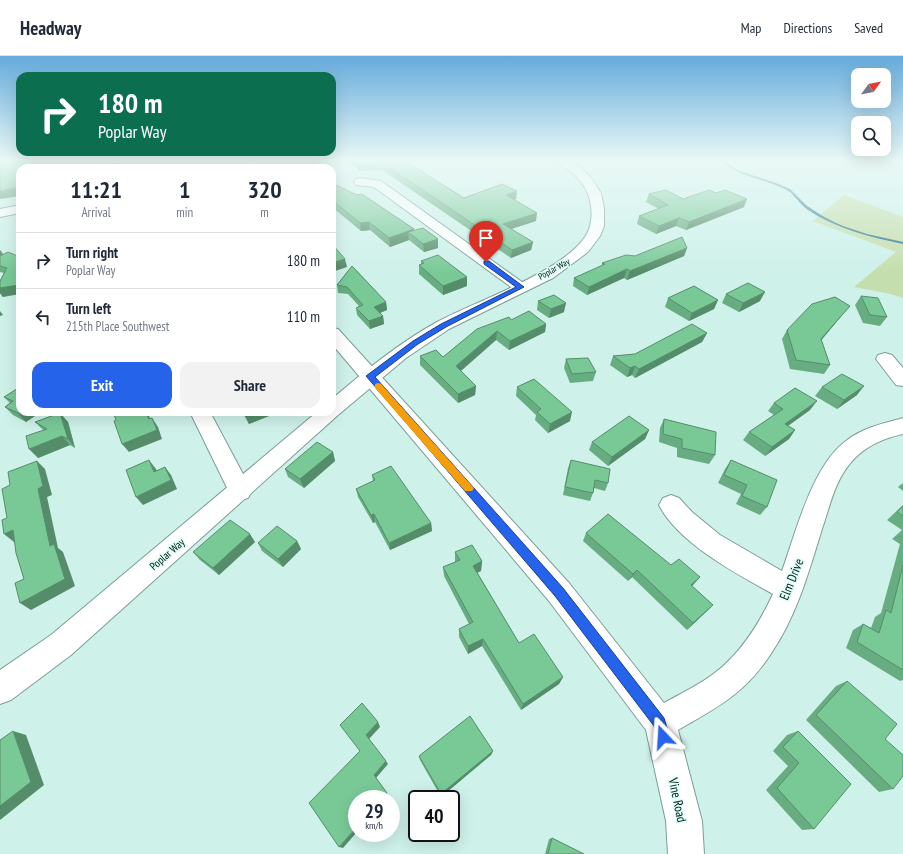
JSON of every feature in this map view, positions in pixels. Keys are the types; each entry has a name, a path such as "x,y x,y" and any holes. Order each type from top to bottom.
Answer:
{"street":[{"path":"397,198 521,287"},
{"name":"Poplar Way","path":"336,406 370,376 416,342 444,325 572,260 589,243 598,224 596,198"},
{"path":"0,213 16,210"},
{"path":"336,338 559,592 660,723"},
{"path":"885,359 903,380"},
{"path":"202,416 240,491"},
{"name":"Poplar Way","path":"0,689 61,645 325,416"},
{"name":"Elm Drive","path":"660,723 724,686 745,664 763,640 788,589 826,483 836,465 853,447 890,429 903,426"},
{"path":"671,505 687,524 712,544 788,589"},
{"name":"Vine Road","path":"660,723 684,821 686,854"}],"green space":[{"path":"840,198 853,198 903,217 903,298 891,294 854,287 896,252 813,221"}],"building":[{"path":"336,198 368,198 414,229 389,238 369,222 360,223 336,203"},
{"path":"435,198 512,198 537,213 503,224 533,242 512,250"},
{"path":"656,198 747,199 689,222 679,218 659,226 639,216 668,205"},
{"path":"423,228 438,239 423,244 408,232"},
{"path":"682,237 687,248 630,271 627,269 589,287 574,278 605,264 602,263 626,255 635,256"},
{"path":"336,249 345,259 336,262"},
{"path":"8,252 16,255 16,285 0,288 0,281 7,268 0,266 0,256"},
{"path":"438,255 467,277 443,286 419,265 424,263 421,261"},
{"path":"352,266 386,302 374,307 383,316 369,321 356,308 363,305 347,287 337,285"},
{"path":"748,283 765,292 743,303 726,294"},
{"path":"694,286 718,300 692,313 668,298"},
{"path":"554,295 566,303 551,309 538,301"},
{"path":"861,296 878,298 887,317 870,315"},
{"path":"835,297 850,306 821,339 830,365 796,360 787,330 812,304"},
{"path":"529,311 546,324 510,341 497,331 456,366 476,386 458,394 420,356 436,350 443,357 477,329 509,317 511,320"},
{"path":"692,324 707,333 639,369 635,366 630,368 613,356 635,354"},
{"path":"588,358 596,372 572,374 566,359"},
{"path":"842,374 864,386 844,400 822,387"},
{"path":"534,379 572,412 550,424 537,412 541,409 517,387"},
{"path":"795,388 817,401 785,424 795,430 772,447 749,432 783,409 774,403"},
{"path":"16,390 16,412 5,407 13,401 4,397"},
{"path":"52,416 61,416 68,439 62,436 29,449 26,436 47,429 35,422"},
{"path":"114,416 147,416 149,419 152,418 157,430 122,444 114,421 116,420"},
{"path":"629,416 649,430 612,457 592,442"},
{"path":"664,419 716,432 715,455 682,448 682,439 663,434"},
{"path":"317,442 333,452 300,479 285,469"},
{"path":"149,460 154,472 165,467 171,480 136,497 126,470"},
{"path":"571,460 610,469 608,483 595,480 593,493 565,487"},
{"path":"731,460 777,480 767,507 742,496 747,485 724,475"},
{"path":"37,461 43,486 38,489 50,546 54,544 65,579 20,603 15,583 24,579 16,553 13,530 4,534 2,520 7,518 2,489 10,485 8,472"},
{"path":"391,466 431,523 389,543 374,514 371,515 356,489 375,480 372,475"},
{"path":"903,506 903,516 897,512"},
{"path":"608,514 671,565 679,559 700,577 691,585 713,605 693,623 637,570 633,574 586,533"},
{"path":"230,520 250,534 213,568 193,552"},
{"path":"277,526 297,541 278,559 258,543"},
{"path":"472,545 482,561 473,566 519,643 534,634 563,677 523,704 483,639 468,646 459,629 473,622 443,567 460,560 455,552"},
{"path":"903,565 903,670 857,642 863,624 879,633 886,610 891,613"},
{"path":"847,681 897,724 885,739 903,755 903,776 893,789 816,715"},
{"path":"362,703 378,722 366,735 386,761 374,775 385,790 348,790 348,837 339,847 309,803 360,751 340,725"},
{"path":"470,716 493,751 446,790 439,790 419,756"},
{"path":"13,731 31,782 0,806 0,740"},
{"path":"798,731 851,784 814,829 777,788 799,763 783,747"},
{"path":"552,838 584,854 548,854"}],"waterway":[{"path":"798,198 806,207 820,216 842,226 866,234 903,243"}],"slow traffic":[{"path":"378,386 469,488"}],"route":[{"path":"486,262 521,287 444,325 416,342 370,376 559,592 660,723 663,737"}]}
